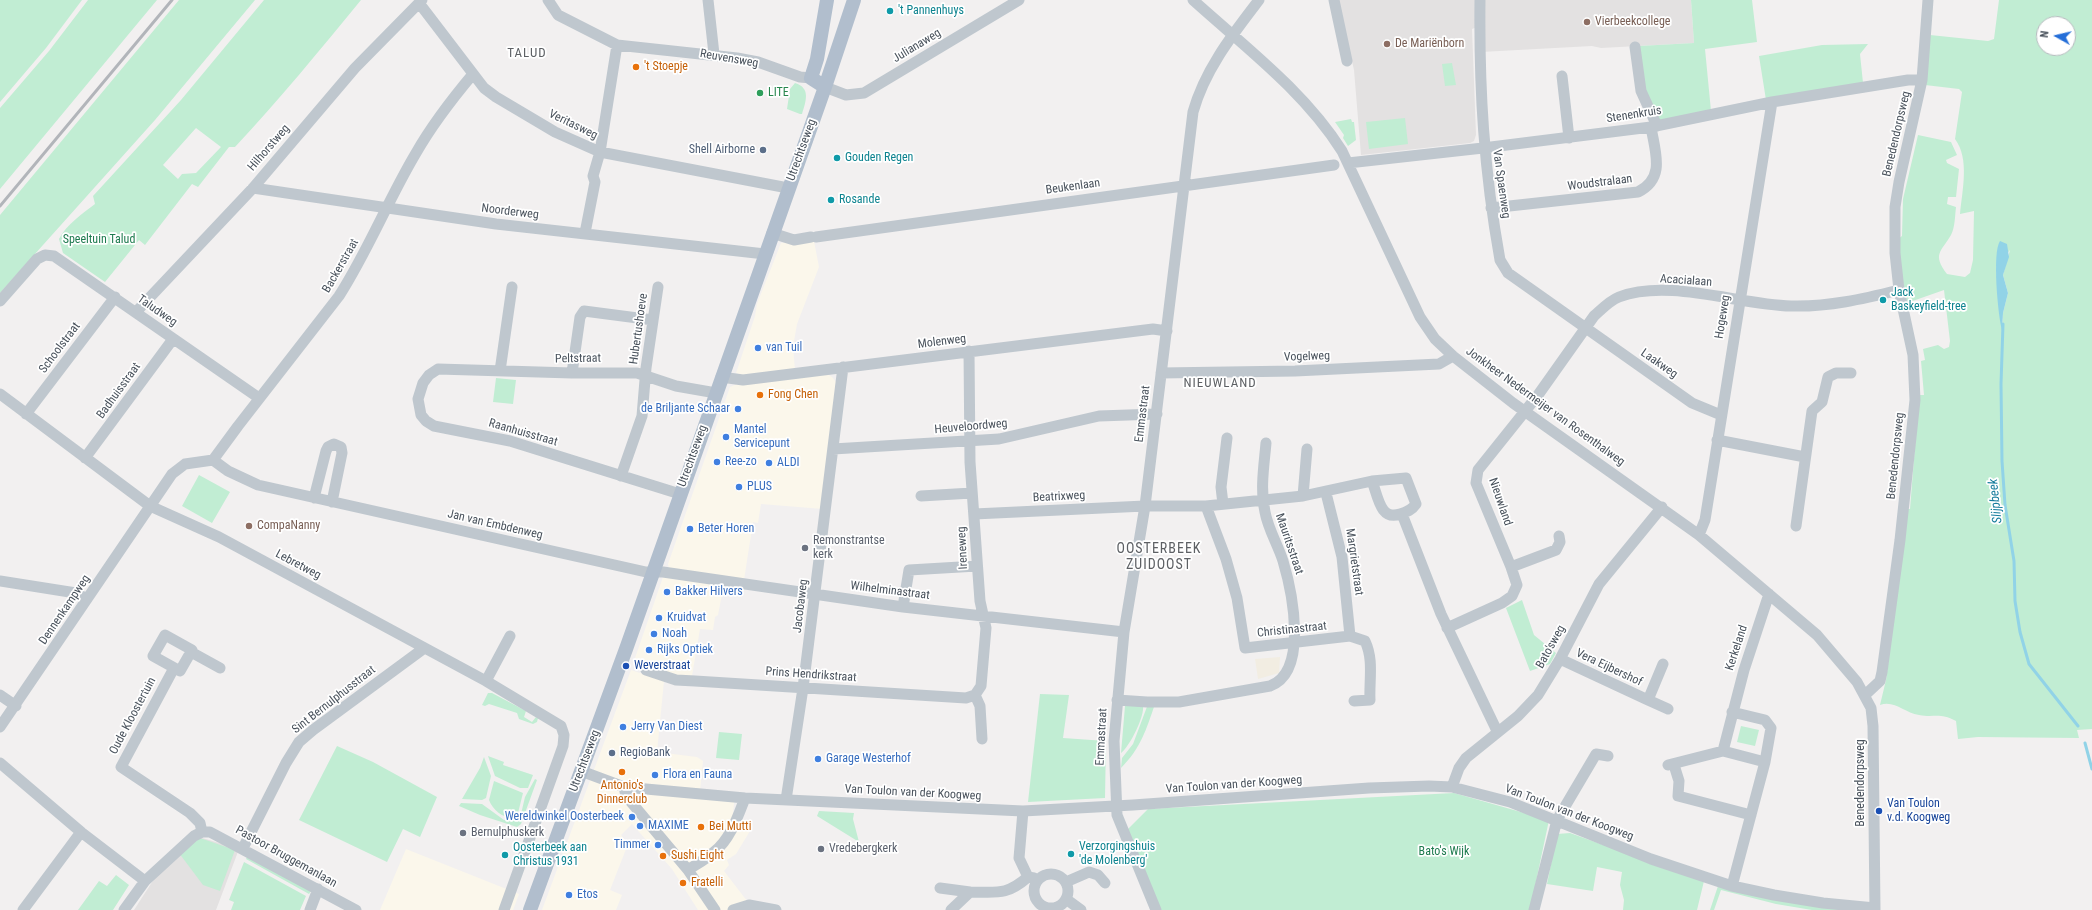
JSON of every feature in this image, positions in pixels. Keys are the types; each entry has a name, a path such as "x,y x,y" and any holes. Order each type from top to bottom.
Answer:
{"main road":[{"path":"811,78 817,59 827,0"},
{"name":"Utrechtseweg","path":"530,910 653,572 825,87 854,0"},
{"name":"Reuvensweg","path":"811,78 825,87"}],"street":[{"name":"Reuvensweg","path":"548,0 558,15 617,45 714,54 758,62 800,77 811,78"},
{"path":"708,0 714,54"},
{"name":"Julianaweg","path":"825,87 846,95 864,93 1019,0"},
{"name":"Jonkheer Nedermeijer van Rosenthalweg","path":"1194,0 1298,95 1335,140 1348,162 1420,317 1435,339 1453,356 1525,411 1662,507 1699,535 1821,640 1857,682 1865,695"},
{"name":"Emmastraat","path":"1156,910 1117,815 1113,761 1124,632 1144,506 1167,331 1193,112 1197,96 1205,79 1232,35 1259,0"},
{"path":"1334,0 1347,60"},
{"name":"Van Spaenweg","path":"1480,0 1479,54 1483,148 1500,260 1508,273 1585,329"},
{"name":"Benedendorpsweg","path":"1875,909 1873,726 1870,708 1865,695 1880,681 1882,672 1900,540 1915,400 1913,355 1899,290 1895,253 1895,208 1899,182 1922,80 1928,0"},
{"name":"Veritasweg","path":"420,1 484,88 496,97 554,132 600,152 788,188"},
{"name":"Hilhorstweg","path":"136,312 253,188 355,68 420,1"},
{"path":"586,233 595,182 593,176 600,152 617,45"},
{"path":"1635,47 1641,92 1654,126"},
{"name":"Backerstraat","path":"213,460 259,398 339,296 354,274 415,154 438,117 473,74"},
{"path":"1562,76 1569,138"},
{"name":"Stenenkruis","path":"1348,162 1569,138 1654,126 1772,102 1908,80 1922,80"},
{"name":"Hogeweg","path":"1699,535 1705,520 1739,299 1772,102"},
{"name":"Woudstralaan","path":"1491,208 1638,192 1646,188 1656,176 1657,168 1654,126"},
{"name":"Beukenlaan","path":"772,233 794,240 1334,165"},
{"name":"Noorderweg","path":"253,188 496,224 765,254"},
{"name":"Taludweg","path":"0,301 37,259 45,255 54,256 259,398"},
{"path":"500,371 512,287"},
{"name":"Hubertushoeve","path":"646,375 658,287"},
{"name":"Acacialaan","path":"1525,411 1594,316 1606,305 1618,298 1632,294 1672,291 1774,305 1809,306 1846,302 1899,290"},
{"name":"Schoolstraat","path":"26,414 115,297"},
{"path":"572,373 580,317 584,311 653,320"},
{"name":"Laakweg","path":"1585,329 1692,403 1721,415"},
{"name":"Molenweg","path":"721,377 743,380 969,351 1153,330 1167,331"},
{"name":"Badhuisstraat","path":"85,458 173,339"},
{"name":"Ireneweg","path":"969,351 968,442 980,602 987,637 981,686 975,695"},
{"name":"Vogelweg","path":"1161,374 1295,371 1439,364 1453,356"},
{"name":"Jacobaweg","path":"786,800 804,688 843,368"},
{"name":"Peltstraat","path":"421,415 419,407 420,391 428,375 438,369 572,373 610,372 646,375 676,386 716,393"},
{"path":"1796,526 1812,411 1822,402 1828,377 1836,373 1851,373"},
{"path":"621,476 642,416 646,375"},
{"name":"Lebretweg","path":"0,394 150,506 219,537 486,681 561,726 564,735 563,746 557,762"},
{"name":"Nieuwland","path":"1447,628 1502,603 1512,596 1517,585 1476,483 1478,470 1525,411"},
{"name":"Heuveloordweg","path":"833,449 999,439 1099,416 1156,414"},
{"name":"Raanhuisstraat","path":"421,415 426,421 434,426 510,441 680,494"},
{"path":"1223,504 1221,487 1227,438"},
{"path":"1717,440 1805,457"},
{"path":"1263,500 1262,483 1266,443"},
{"path":"314,498 326,450 334,444 338,445 342,451 332,502"},
{"path":"1303,496 1307,449"},
{"name":"Jan van Embdenweg","path":"213,460 228,471 258,485 646,572 653,572"},
{"name":"Dennenkampweg","path":"0,727 16,706 172,474 185,464 213,460"},
{"path":"1144,506 1206,506 1303,496 1326,493 1361,482 1372,481 1406,478 1416,504 1412,509 1402,514 1392,516 1387,515 1383,511 1372,481"},
{"path":"921,496 972,493"},
{"name":"Margrietstraat","path":"1326,493 1342,558 1350,636"},
{"name":"Mauritsstraat","path":"1263,500 1265,514 1283,560 1290,586 1295,643"},
{"name":"Beatrixweg","path":"974,514 1144,506"},
{"name":"Christinastraat","path":"1206,506 1226,560 1237,598 1245,648 1350,636"},
{"name":"Bato'sweg","path":"1452,787 1459,768 1466,758 1497,731 1518,716 1538,695 1560,659 1599,584 1662,507"},
{"path":"1402,514 1447,628 1497,731"},
{"path":"1511,567 1556,550 1560,542 1559,536"},
{"path":"903,606 909,570 977,566"},
{"name":"Wilhelminastraat","path":"653,572 663,572 815,595 1124,632"},
{"path":"0,581 76,593 88,599"},
{"name":"Kerkeland","path":"1723,751 1744,670 1769,594"},
{"path":"174,668 153,656 165,635 192,650 191,652 220,668"},
{"path":"486,681 510,636"},
{"path":"1350,636 1365,641 1368,647 1372,677 1369,686 1370,700 1354,701"},
{"path":"1117,700 1179,702 1270,686 1279,682 1286,675 1295,643"},
{"name":"Sint Bernulphusstraat","path":"243,848 286,763 299,742 312,730 423,648"},
{"name":"Oude Kloostertuin","path":"191,652 180,671 174,668 121,767 190,812 200,823 202,832"},
{"name":"Vera Eijbershof","path":"1560,659 1668,709"},
{"name":"Vera Eijbershof","path":"1648,700 1663,664"},
{"name":"Prins Hendrikstraat","path":"646,670 676,680 966,698 975,695"},
{"path":"0,695 16,706"},
{"path":"975,695 980,706 982,739"},
{"path":"1732,712 1765,720 1769,723 1771,728 1765,762 1732,886"},
{"path":"1751,815 1678,796 1679,781 1671,765 1723,751 1765,762"},
{"path":"1534,910 1557,820 1596,754 1608,756"},
{"name":"Utrechtseweg","path":"504,910 557,762"},
{"path":"0,764 81,832 145,881"},
{"name":"Van Toulon van der Koogweg","path":"581,771 624,787 745,798 1023,811 1117,806 1369,788 1429,786 1452,787 1510,802 1651,859 1732,886 1795,898 1875,909"},
{"path":"624,787 626,796 688,870 715,910"},
{"path":"688,870 715,852 726,838 737,819 745,798"},
{"path":"940,888 970,892 1005,892 1033,878 1052,874 1058,875 1066,882 1068,887 1066,899 1058,907 1046,908 1040,905 1034,896 1035,884 1033,878 1019,858 1023,811"},
{"path":"23,910 81,832"},
{"path":"124,910 145,881 170,856 202,832"},
{"name":"Pastoor Bruggemanlaan","path":"202,832 218,834 356,910"},
{"path":"1066,882 1089,872 1098,875 1105,883"},
{"path":"310,910 318,889"},
{"path":"951,910 970,892"},
{"path":"1066,899 1081,910"},
{"path":"733,910 749,905 761,906 776,910"}],"shaded area":[{"path":"1338,0 1476,0 1477,27 1472,29 1476,135 1474,141 1470,143 1361,155 1354,70"},
{"name":"Vierbeekcollege","path":"1482,0 1691,0 1694,43 1601,48 1592,46 1481,52"},
{"path":"814,241 819,267 797,324 793,347 795,370 744,376 736,373 755,316 757,304 781,243"},
{"path":"827,374 836,382 823,509 761,504 758,523 753,522 744,580 669,568 668,564 730,387 737,384"},
{"path":"663,577 724,584 718,615 715,617 713,630 700,629 692,676 676,675 634,661"},
{"path":"631,670 664,681 657,752 697,757 703,761 700,791 735,794 733,813 750,831 736,854 727,860 729,865 724,871 754,910 698,910 672,869 632,824 621,835 628,844 610,890 622,895 616,910 542,910"},
{"path":"199,837 239,849 216,910 134,910 156,876"},
{"path":"406,849 519,894 513,910 380,910"}],"green space":[{"path":"0,0 82,0 46,48 0,102"},
{"path":"88,0 157,0 0,189 0,108 49,51"},
{"path":"179,0 255,0 155,120 0,293 0,215"},
{"name":"Speeltuin Talud","path":"264,0 361,0 299,75 235,147 229,147 198,187 192,184 145,245 139,240 105,282 63,253 59,239 70,224 95,204 93,196 181,100","holes":["196,128 221,147 196,173 182,174 178,179 163,165"]},
{"path":"1691,0 1752,0 1757,42 1705,49 1711,111 1658,121 1644,91 1639,46 1694,43"},
{"path":"1999,0 2092,0 2092,729 2077,730 2079,738 1978,737 1958,739 1956,721 1950,718 1914,714 1890,704 1880,705 1886,680 1908,509 1910,509 1919,395 1924,395 1921,361 1925,360 1923,349 1938,345 1944,349 1949,347 1950,341 1944,290 1907,303 1900,267 1898,239 1902,236 1903,199 1918,135 1951,142 1957,155 1946,160 1947,163 1959,169 1956,197 1948,197 1947,204 1956,207 1951,235 1941,250 1939,257 1942,267 1947,274 1965,277 1970,273 1973,260 1974,211 1960,214 1964,165 1960,147 1955,139 1962,92 1959,89 1925,85 1930,35 1988,41 1994,39","holes":["2010,250 2003,275 2008,293 2003,313 2002,329 1996,267"]},
{"path":"1868,44 1860,54 1863,83 1766,100 1759,56 1822,45"},
{"path":"1452,63 1456,85 1445,86 1442,64"},
{"path":"795,83 803,88 806,96 802,114 787,109 790,89"},
{"path":"1405,118 1408,144 1369,149 1366,122"},
{"path":"1351,119 1352,122 1354,122 1356,140 1348,146 1343,138 1344,135 1335,122"},
{"path":"496,378 516,380 513,404 493,402"},
{"path":"199,475 230,492 212,523 182,506"},
{"path":"1522,600 1534,635 1556,653 1550,664 1530,671 1506,608"},
{"path":"488,693 492,693 526,711 524,717 532,722 536,717 538,718 537,722 533,724 519,719 517,713 489,704 485,706 482,705"},
{"path":"1040,694 1069,695 1063,738 1106,741 1105,798 1028,802"},
{"path":"1148,704 1155,704 1146,730 1138,746 1128,761 1121,768 1122,758 1133,744"},
{"path":"1143,705 1142,716 1136,730 1129,744 1121,753 1125,706"},
{"path":"1741,726 1759,730 1755,746 1737,742"},
{"path":"719,732 742,734 739,760 716,758"},
{"path":"337,746 373,762 437,797 420,837 403,829 387,862 299,820"},
{"path":"488,756 504,762 503,765 533,775 528,788 520,788 495,776"},
{"path":"484,757 491,776 486,798 482,800 462,799 480,768"},
{"path":"535,779 537,780 521,824 517,827 480,815 459,806 461,803 482,804 504,820 516,820 521,814 525,797"},
{"path":"494,781 523,793 518,813 514,818 506,817 498,813 491,804 489,800"},
{"name":"Bato's Wijk","path":"1454,793 1549,820 1530,910 1160,910 1128,829 1148,809"},
{"path":"819,811 854,813 853,819 859,842 817,816"},
{"path":"1570,833 1704,881 1697,910 1623,910 1624,900 1620,885 1622,872 1597,867 1593,891 1547,884 1557,834"},
{"path":"200,838 235,850 220,891 203,885 179,853"},
{"path":"248,855 311,891 309,894 246,859"},
{"path":"244,862 306,896 300,910 231,910 234,902 229,900"},
{"path":"116,875 129,885 113,910 78,910 99,881 107,886"},
{"path":"1718,886 1850,910 1812,910 1776,904 1721,890 1714,910 1710,910"}],"sand":[{"path":"1280,657 1279,673 1258,679 1255,659"}],"water":[{"path":"2000,241 2007,244 2009,257 2003,275 2008,293 2003,313 2002,330 1996,270 1996,258"}],"waterway":[{"name":"Slijpbeek","path":"2003,324 2001,384 2002,461 2005,505 2014,561 2015,601 2020,632 2029,664 2078,726"},
{"name":"Slijpbeek","path":"2085,743 2092,769"}],"railway":[{"path":"0,206 172,0"}],"place":[{"name":"'t Pannenhuys","path":"890,11"},
{"name":"Vierbeekcollege","path":"1587,22"},
{"name":"De Mariënborn","path":"1387,44"},
{"name":"'t Stoepje","path":"636,67"},
{"name":"LITE","path":"760,93"},
{"name":"Shell Airborne","path":"763,150"},
{"name":"Gouden Regen","path":"837,158"},
{"name":"Rosande","path":"831,200"},
{"name":"Jack Baskeyfield-tree","path":"1883,300"},
{"name":"van Tuil","path":"758,348"},
{"name":"Fong Chen","path":"760,395"},
{"name":"de Briljante Schaar","path":"738,409"},
{"name":"Mantel Servicepunt","path":"726,437"},
{"name":"Ree-zo","path":"717,462"},
{"name":"ALDI","path":"769,463"},
{"name":"PLUS","path":"739,487"},
{"name":"CompaNanny","path":"249,526"},
{"name":"Beter Horen","path":"690,529"},
{"name":"Remonstrantse kerk","path":"805,548"},
{"name":"Bakker Hilvers","path":"667,592"},
{"name":"Kruidvat","path":"659,618"},
{"name":"Noah","path":"654,634"},
{"name":"Rijks Optiek","path":"649,650"},
{"name":"Weverstraat","path":"626,666"},
{"name":"Jerry Van Diest","path":"623,727"},
{"name":"RegioBank","path":"612,753"},
{"name":"Garage Westerhof","path":"818,759"},
{"name":"Antonio's Dinnerclub","path":"622,772"},
{"name":"Flora en Fauna","path":"655,775"},
{"name":"Van Toulon v.d. Koogweg","path":"1879,811"},
{"name":"Wereldwinkel Oosterbeek","path":"632,817"},
{"name":"MAXIME","path":"640,826"},
{"name":"Bei Mutti","path":"701,827"},
{"name":"Bernulphuskerk","path":"463,833"},
{"name":"Timmer","path":"658,845"},
{"name":"Vredebergkerk","path":"821,849"},
{"name":"Verzorgingshuis 'de Molenberg'","path":"1071,854"},
{"name":"Oosterbeek aan Christus 1931","path":"505,855"},
{"name":"Sushi Eight","path":"663,856"},
{"name":"Fratelli","path":"683,883"},
{"name":"Etos","path":"569,895"}],"district":[{"name":"TALUD","path":"527,54"},
{"name":"NIEUWLAND","path":"1220,384"},
{"name":"OOSTERBEEK ZUIDOOST","path":"1159,558"}]}
